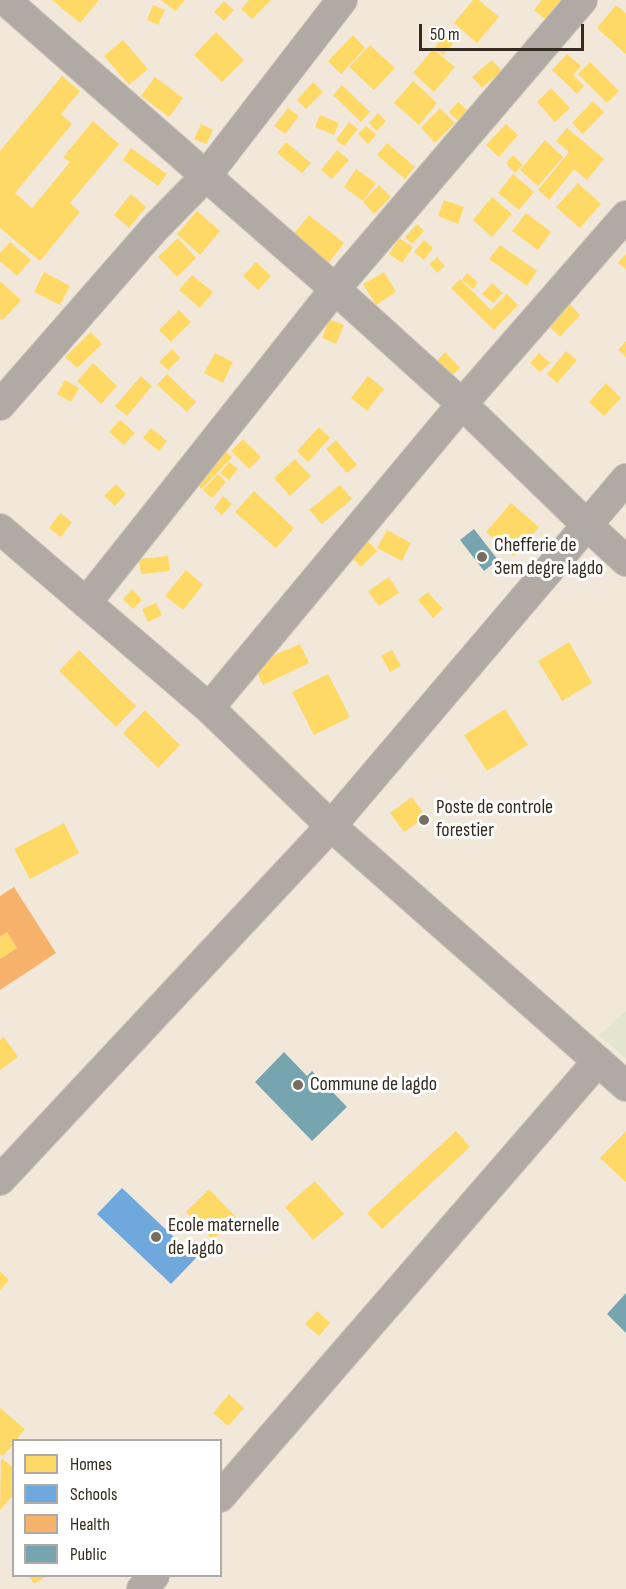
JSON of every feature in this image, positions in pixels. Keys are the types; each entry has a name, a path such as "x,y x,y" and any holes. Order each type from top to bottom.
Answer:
{"street":[{"path":"5,0 335,289 462,404 626,561"},
{"path":"0,405 154,229 206,176 342,0"},
{"path":"86,603 335,289 582,0"},
{"path":"209,708 462,404 626,216"},
{"path":"0,1180 331,825 626,479"},
{"path":"0,529 209,708 331,825 626,1086"},
{"path":"222,1495 598,1061"},
{"path":"142,1589 152,1577"}],"green space":[{"path":"626,1011 626,1059 599,1035"}],"building: Homes":[{"path":"52,0 99,0 80,23"},
{"path":"161,0 185,0 175,11"},
{"path":"249,0 271,0 252,19 241,9"},
{"path":"473,0 479,0 499,17 477,43 454,23"},
{"path":"542,0 563,0 546,20 534,10"},
{"path":"224,1 234,10 224,21 214,12"},
{"path":"153,5 165,10 158,25 147,20"},
{"path":"616,5 626,13 626,54 597,28"},
{"path":"216,32 244,60 222,82 194,55"},
{"path":"353,35 365,48 341,74 328,61"},
{"path":"444,36 453,44 443,55 435,47"},
{"path":"123,40 148,69 129,85 104,56"},
{"path":"370,45 395,68 374,90 349,67"},
{"path":"433,49 455,67 434,92 413,73"},
{"path":"567,54 581,66 573,75 584,86 577,94 552,70"},
{"path":"492,60 502,71 482,88 472,77"},
{"path":"590,62 619,91 607,103 578,74"},
{"path":"62,76 80,91 61,114 72,124 15,193 32,208 70,162 63,157 93,121 119,144 70,203 80,212 40,261 0,228 0,151"},
{"path":"155,77 183,98 169,117 141,96"},
{"path":"413,81 437,103 419,125 394,103"},
{"path":"313,82 323,92 306,109 297,100"},
{"path":"342,85 370,112 361,122 333,95"},
{"path":"551,88 570,108 555,122 537,102"},
{"path":"593,101 604,112 583,134 572,123"},
{"path":"458,102 468,111 458,121 449,112"},
{"path":"288,108 299,116 285,134 274,126"},
{"path":"440,108 455,123 435,143 421,128"},
{"path":"378,113 386,121 377,131 369,123"},
{"path":"320,115 339,123 334,135 315,127"},
{"path":"349,122 358,129 344,146 336,140"},
{"path":"201,124 213,130 206,144 194,139"},
{"path":"506,124 518,135 499,157 486,145"},
{"path":"366,126 376,135 368,144 358,134"},
{"path":"567,128 604,159 587,180 574,169 549,200 538,190 569,152 556,141"},
{"path":"545,140 563,157 538,186 520,170"},
{"path":"286,142 311,163 302,173 277,153"},
{"path":"387,143 415,167 405,179 377,155"},
{"path":"131,148 167,174 158,186 123,160"},
{"path":"337,150 349,160 332,179 321,170"},
{"path":"513,155 523,165 515,173 506,163"},
{"path":"356,169 376,183 363,201 344,187"},
{"path":"513,174 534,192 519,210 498,193"},
{"path":"578,183 601,204 580,228 556,207"},
{"path":"379,185 391,197 374,214 363,202"},
{"path":"131,194 146,207 129,228 114,215"},
{"path":"492,197 512,214 492,237 473,220"},
{"path":"444,200 464,207 458,224 438,216"},
{"path":"197,211 220,231 200,255 177,234"},
{"path":"526,213 551,232 538,250 512,231"},
{"path":"309,215 344,243 328,264 292,236"},
{"path":"417,224 424,231 412,244 405,237"},
{"path":"178,238 196,258 177,277 158,257"},
{"path":"399,238 413,247 402,263 389,254"},
{"path":"424,240 433,248 424,260 414,252"},
{"path":"10,242 31,260 17,276 0,261 0,253"},
{"path":"500,245 537,271 527,286 489,259"},
{"path":"626,254 626,269 618,263"},
{"path":"437,257 445,266 437,273 429,264"},
{"path":"256,262 271,276 258,290 243,276"},
{"path":"44,272 70,286 60,305 34,292"},
{"path":"384,272 396,292 376,305 363,284"},
{"path":"467,273 478,283 473,289 462,280"},
{"path":"192,275 213,292 200,308 179,290"},
{"path":"460,279 491,310 507,294 518,305 494,330 451,288"},
{"path":"0,281 21,300 3,320 0,318"},
{"path":"492,283 503,293 493,303 482,294"},
{"path":"570,304 580,315 560,337 549,326"},
{"path":"179,310 191,322 171,342 159,330"},
{"path":"329,319 344,325 336,344 322,338"},
{"path":"91,332 102,344 77,368 65,357"},
{"path":"626,341 626,357 618,350"},
{"path":"172,349 180,358 168,370 159,362"},
{"path":"566,351 577,360 557,383 547,374"},
{"path":"445,352 460,368 451,377 436,362"},
{"path":"215,353 233,362 223,383 204,373"},
{"path":"539,353 550,363 540,372 530,363"},
{"path":"93,363 117,386 101,404 77,381"},
{"path":"167,374 196,402 187,412 157,385"},
{"path":"141,376 152,386 127,416 115,406"},
{"path":"368,376 384,389 367,411 351,398"},
{"path":"65,380 79,388 71,402 57,394"},
{"path":"606,383 621,398 604,416 589,402"},
{"path":"120,420 135,433 124,445 109,432"},
{"path":"319,427 330,438 308,462 297,451"},
{"path":"151,428 167,441 159,451 143,438"},
{"path":"243,439 261,457 249,469 231,451"},
{"path":"336,440 357,465 347,473 326,449"},
{"path":"220,446 232,457 202,489 190,478"},
{"path":"295,459 311,476 290,496 274,478"},
{"path":"229,462 238,469 229,480 220,473"},
{"path":"218,474 226,482 212,498 203,490"},
{"path":"116,484 126,494 115,506 104,496"},
{"path":"340,485 352,499 322,524 309,510"},
{"path":"254,491 294,528 276,548 235,512"},
{"path":"223,496 232,504 222,515 214,508"},
{"path":"511,503 539,527 514,556 486,532"},
{"path":"60,513 72,522 61,537 49,528"},
{"path":"387,530 411,543 402,561 377,548"},
{"path":"364,537 377,551 361,567 347,553"},
{"path":"168,556 170,571 141,574 139,559"},
{"path":"186,570 203,585 183,610 165,596"},
{"path":"389,577 399,593 379,606 368,591"},
{"path":"132,589 142,600 133,609 123,599"},
{"path":"428,592 443,609 433,618 418,600"},
{"path":"156,603 162,615 148,622 142,609"},
{"path":"569,642 592,683 562,701 538,661"},
{"path":"300,644 309,663 263,685 253,664"},
{"path":"79,650 136,706 116,727 59,671"},
{"path":"392,650 401,666 390,672 381,656"},
{"path":"328,674 350,717 314,735 292,692"},
{"path":"505,709 528,745 487,771 464,735"},
{"path":"145,710 180,745 158,768 123,733"},
{"path":"412,797 426,817 404,832 390,813"},
{"path":"64,823 79,853 30,879 14,849"},
{"path":"7,932 17,948 0,959 0,937"},
{"path":"4,1037 18,1057 0,1070 0,1040"},
{"path":"456,1131 470,1147 382,1229 367,1213"},
{"path":"626,1131 626,1182 600,1158"},
{"path":"315,1181 344,1214 313,1240 285,1207"},
{"path":"209,1189 236,1217 213,1240 186,1212"},
{"path":"0,1271 9,1280 0,1290"},
{"path":"317,1311 330,1323 319,1336 305,1324"},
{"path":"229,1394 244,1408 228,1426 213,1413"},
{"path":"0,1408 25,1429 17,1439 12,1439 12,1446 3,1456 0,1454"},
{"path":"1,1458 12,1466 12,1496 0,1510"},
{"path":"30,1577 45,1577 34,1584"}],"building: Schools":[{"path":"122,1188 196,1258 171,1284 97,1214"}],"building: Health":[{"path":"14,887 56,953 0,990 0,959 17,948 7,932 0,937 0,896"}],"building: Public":[{"path":"474,529 498,560 484,571 460,540"},
{"path":"284,1052 307,1076 312,1071 347,1107 312,1141 255,1082"},
{"path":"626,1293 626,1333 607,1314"}],"place":[{"name":"Chefferie de 3em degre lagdo","path":"482,557"},
{"name":"Poste de controle forestier","path":"424,820"},
{"name":"Commune de lagdo","path":"298,1085"},
{"name":"Ecole maternelle de lagdo","path":"156,1237"}]}
